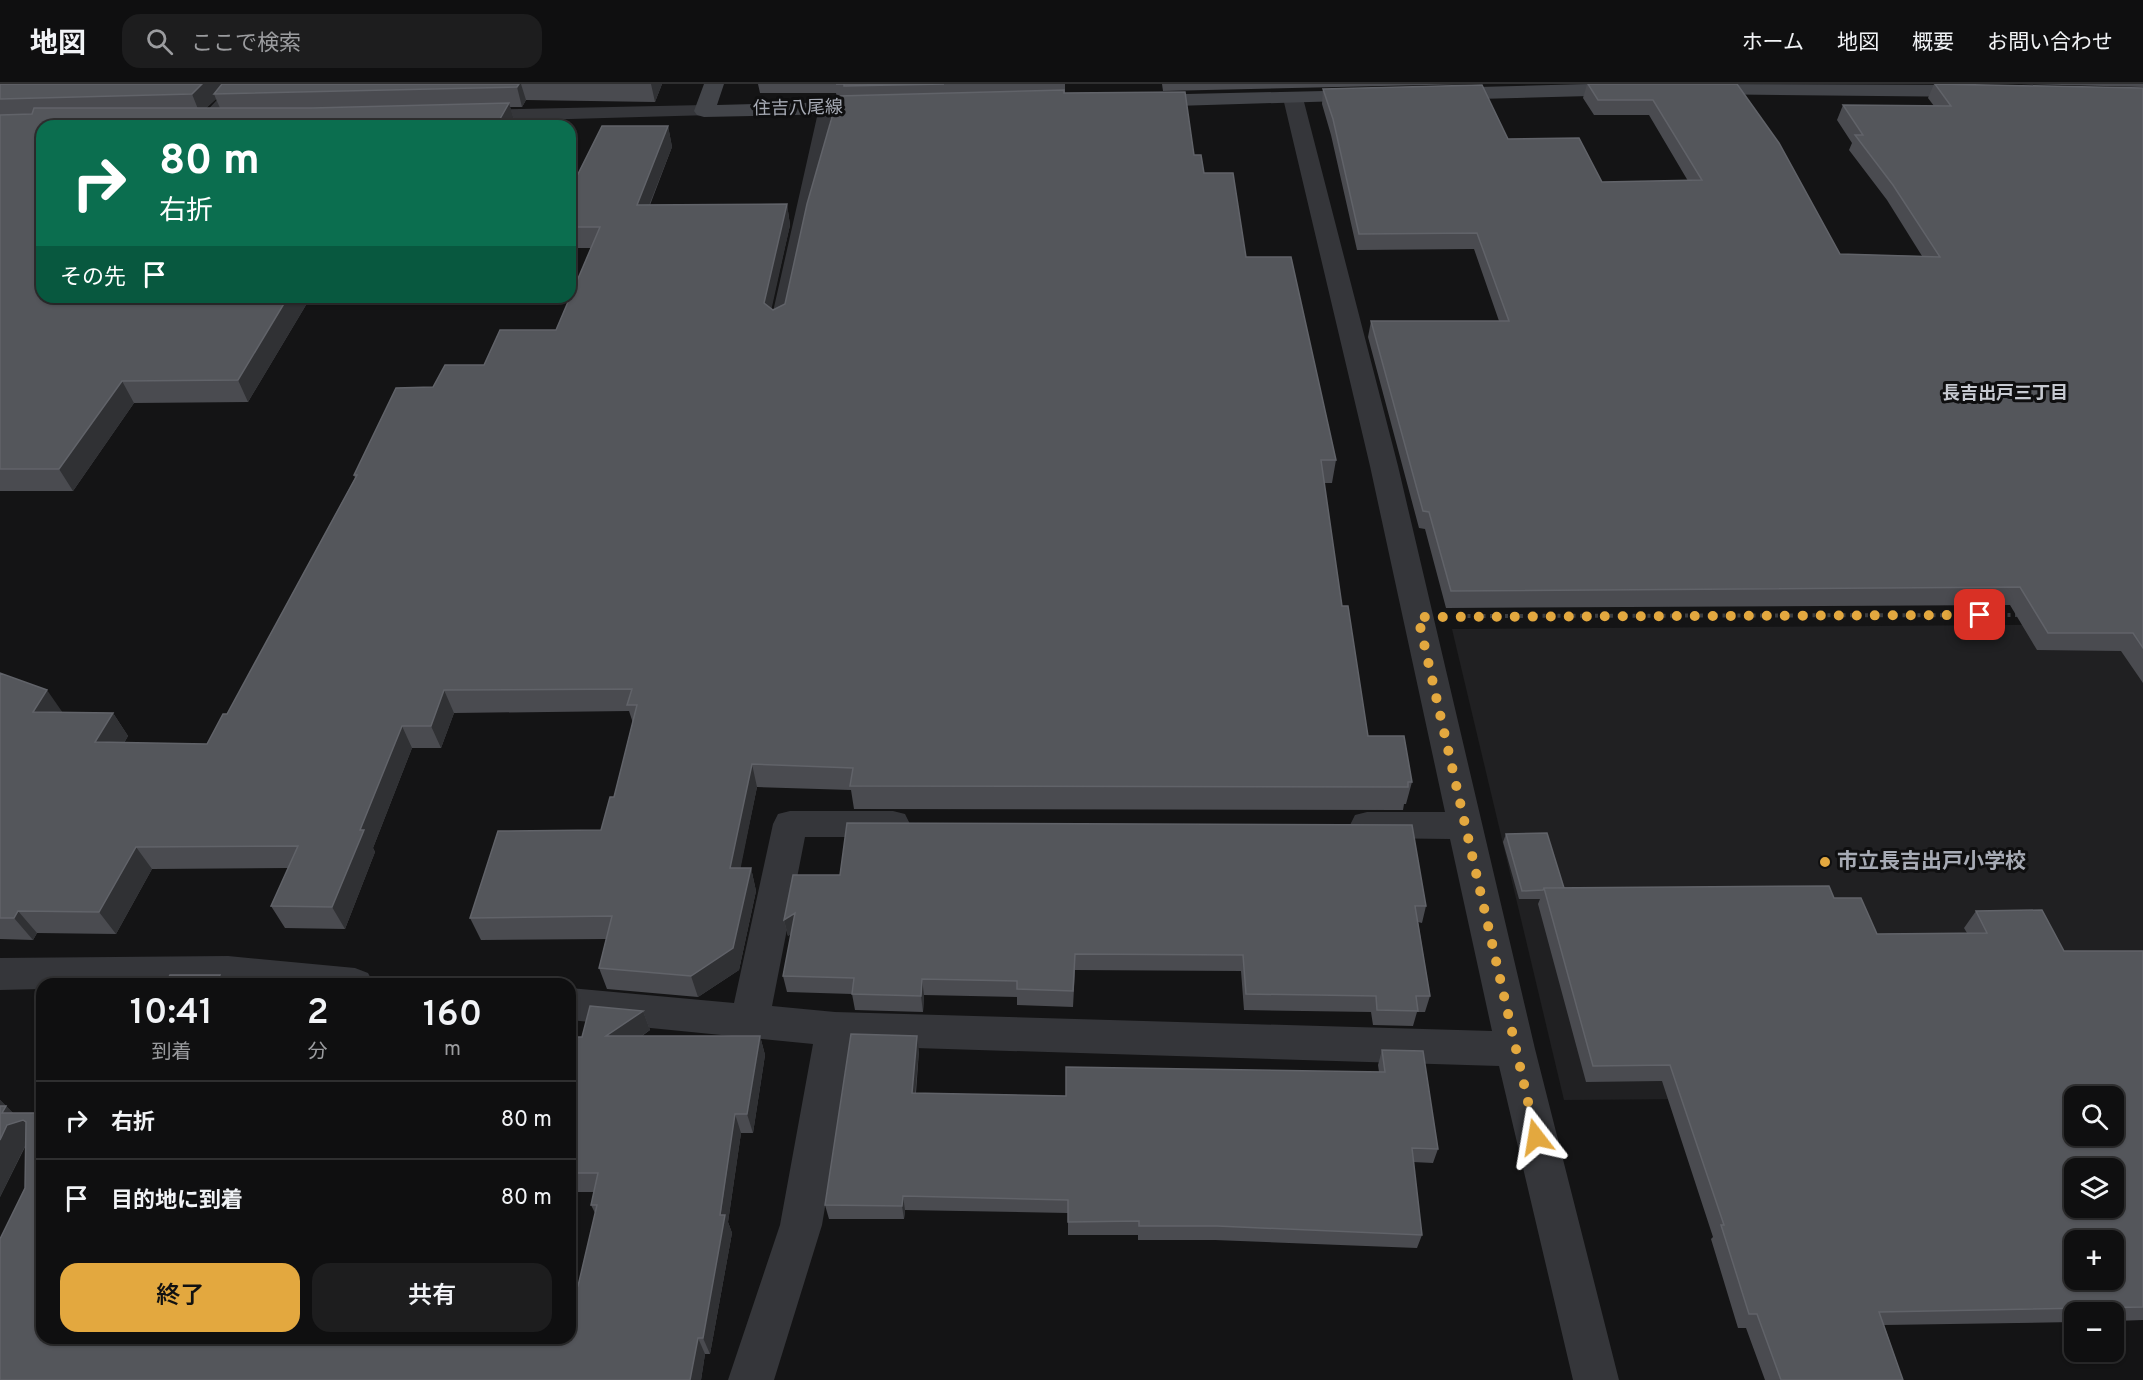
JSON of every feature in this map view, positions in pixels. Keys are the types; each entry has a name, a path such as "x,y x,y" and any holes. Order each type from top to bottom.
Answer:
{"main road":[{"path":"704,111 714,84"},
{"path":"1678,88 1737,86 1993,91"},
{"path":"1421,95 1644,89"},
{"path":"1125,102 1386,96"},
{"name":"住吉八尾線","path":"704,111 898,106"}],"street":[{"path":"1293,98 1384,466 1515,1049 1596,1380"},
{"path":"454,116 704,111"},
{"path":"750,1021 790,824 920,824"},
{"path":"1334,825 1464,826"},
{"path":"0,974 129,978 228,972 292,978"},
{"path":"576,1005 835,1029 1515,1049"},
{"path":"751,1380 801,1225 835,1029"}],"lane":[{"path":"206,120 239,84"},
{"path":"778,325 826,108"}],"path":[{"path":"1418,617 2025,615"}],"shaded area":[{"name":"市立長吉出戸小学校","path":"2143,624 2143,1095 2124,1095 2124,1086 2064,1086 2064,1096 1564,1100 1452,629"}],"building":[{"path":"0,84 202,84 192,94 0,99"},
{"path":"222,84 519,84 517,87 214,94"},
{"path":"844,84 944,84 844,86"},
{"path":"1588,84 1737,84 1779,143 1840,254 1940,257 1893,185 1855,135 1863,135 1843,105 1951,106 1935,84 2143,88 2143,648 2133,633 2048,633 2020,587 1451,591 1429,512 1423,511 1371,321 1509,321 1477,233 1359,234 1333,119 1323,89 1482,85 1508,139 1579,138 1602,182 1702,180 1653,100 1598,100"},
{"path":"1064,90 1064,93 1185,92 1194,155 1201,155 1204,173 1233,173 1246,257 1291,257 1336,460 1321,460 1342,606 1348,606 1368,736 1404,736 1412,782 1408,782 1408,787 850,786 853,768 752,764 730,868 751,868 733,948 691,976 599,968 612,916 470,918 498,831 601,830 610,797 614,797 637,705 627,705 632,689 444,690 431,726 402,726 360,830 364,830 332,907 271,906 298,846 136,847 99,912 18,911 14,918 0,918 0,673 47,690 33,712 113,713 95,742 207,744 223,714 227,714 357,475 354,475 396,388 433,387 445,365 484,365 500,330 556,330 568,303 576,303 576,283 600,227 576,227 576,178 602,126 668,126 637,205 787,204 764,303 773,310 785,304 807,204 838,96"},
{"path":"509,103 499,120 36,120 36,303 284,303 238,380 122,381 59,469 0,469 0,115 32,114 34,108 312,108"},
{"path":"847,823 1412,825 1426,906 1415,906 1430,996 1416,996 1418,1011 1377,1010 1376,996 1246,994 1243,955 1075,954 1073,991 1017,989 1017,981 922,979 921,996 852,994 854,978 783,976 795,913 784,920 793,875 840,875"},
{"path":"1547,833 1564,888 1522,891 1506,834"},
{"path":"1829,886 1834,898 1861,898 1877,934 1987,933 1976,911 2042,910 2064,951 2143,951 2143,1307 2124,1307 2124,1302 2064,1302 2064,1308 1879,1312 1903,1380 1781,1380 1757,1314 1749,1314 1721,1225 1724,1225 1670,1065 1593,1066 1544,888"},
{"path":"170,975 220,975 219,978 168,978"},
{"path":"590,1006 643,1011 606,1036 760,1036 747,1114 735,1114 720,1215 725,1215 703,1338 698,1338 690,1380 0,1380 0,1239 25,1188 26,1122 23,1120 7,1125 0,1140 0,1106 6,1106 2,1113 36,1113 36,1344 576,1344 576,1286 578,1286 597,1205 591,1205 598,1173 576,1173 576,1037 582,1037"},
{"path":"851,1034 917,1036 912,1093 1066,1096 1066,1067 1385,1072 1382,1050 1423,1051 1438,1149 1412,1148 1422,1235 1217,1226 1139,1226 1139,1221 1068,1222 1068,1200 903,1196 902,1206 825,1205"}],"place":[{"name":"市立長吉出戸小学校","path":"1825,862"}],"district":[{"name":"長吉出戸三丁目","path":"2005,394"}],"route":[{"path":"1536,1137 1418,617 1980,615"}]}
